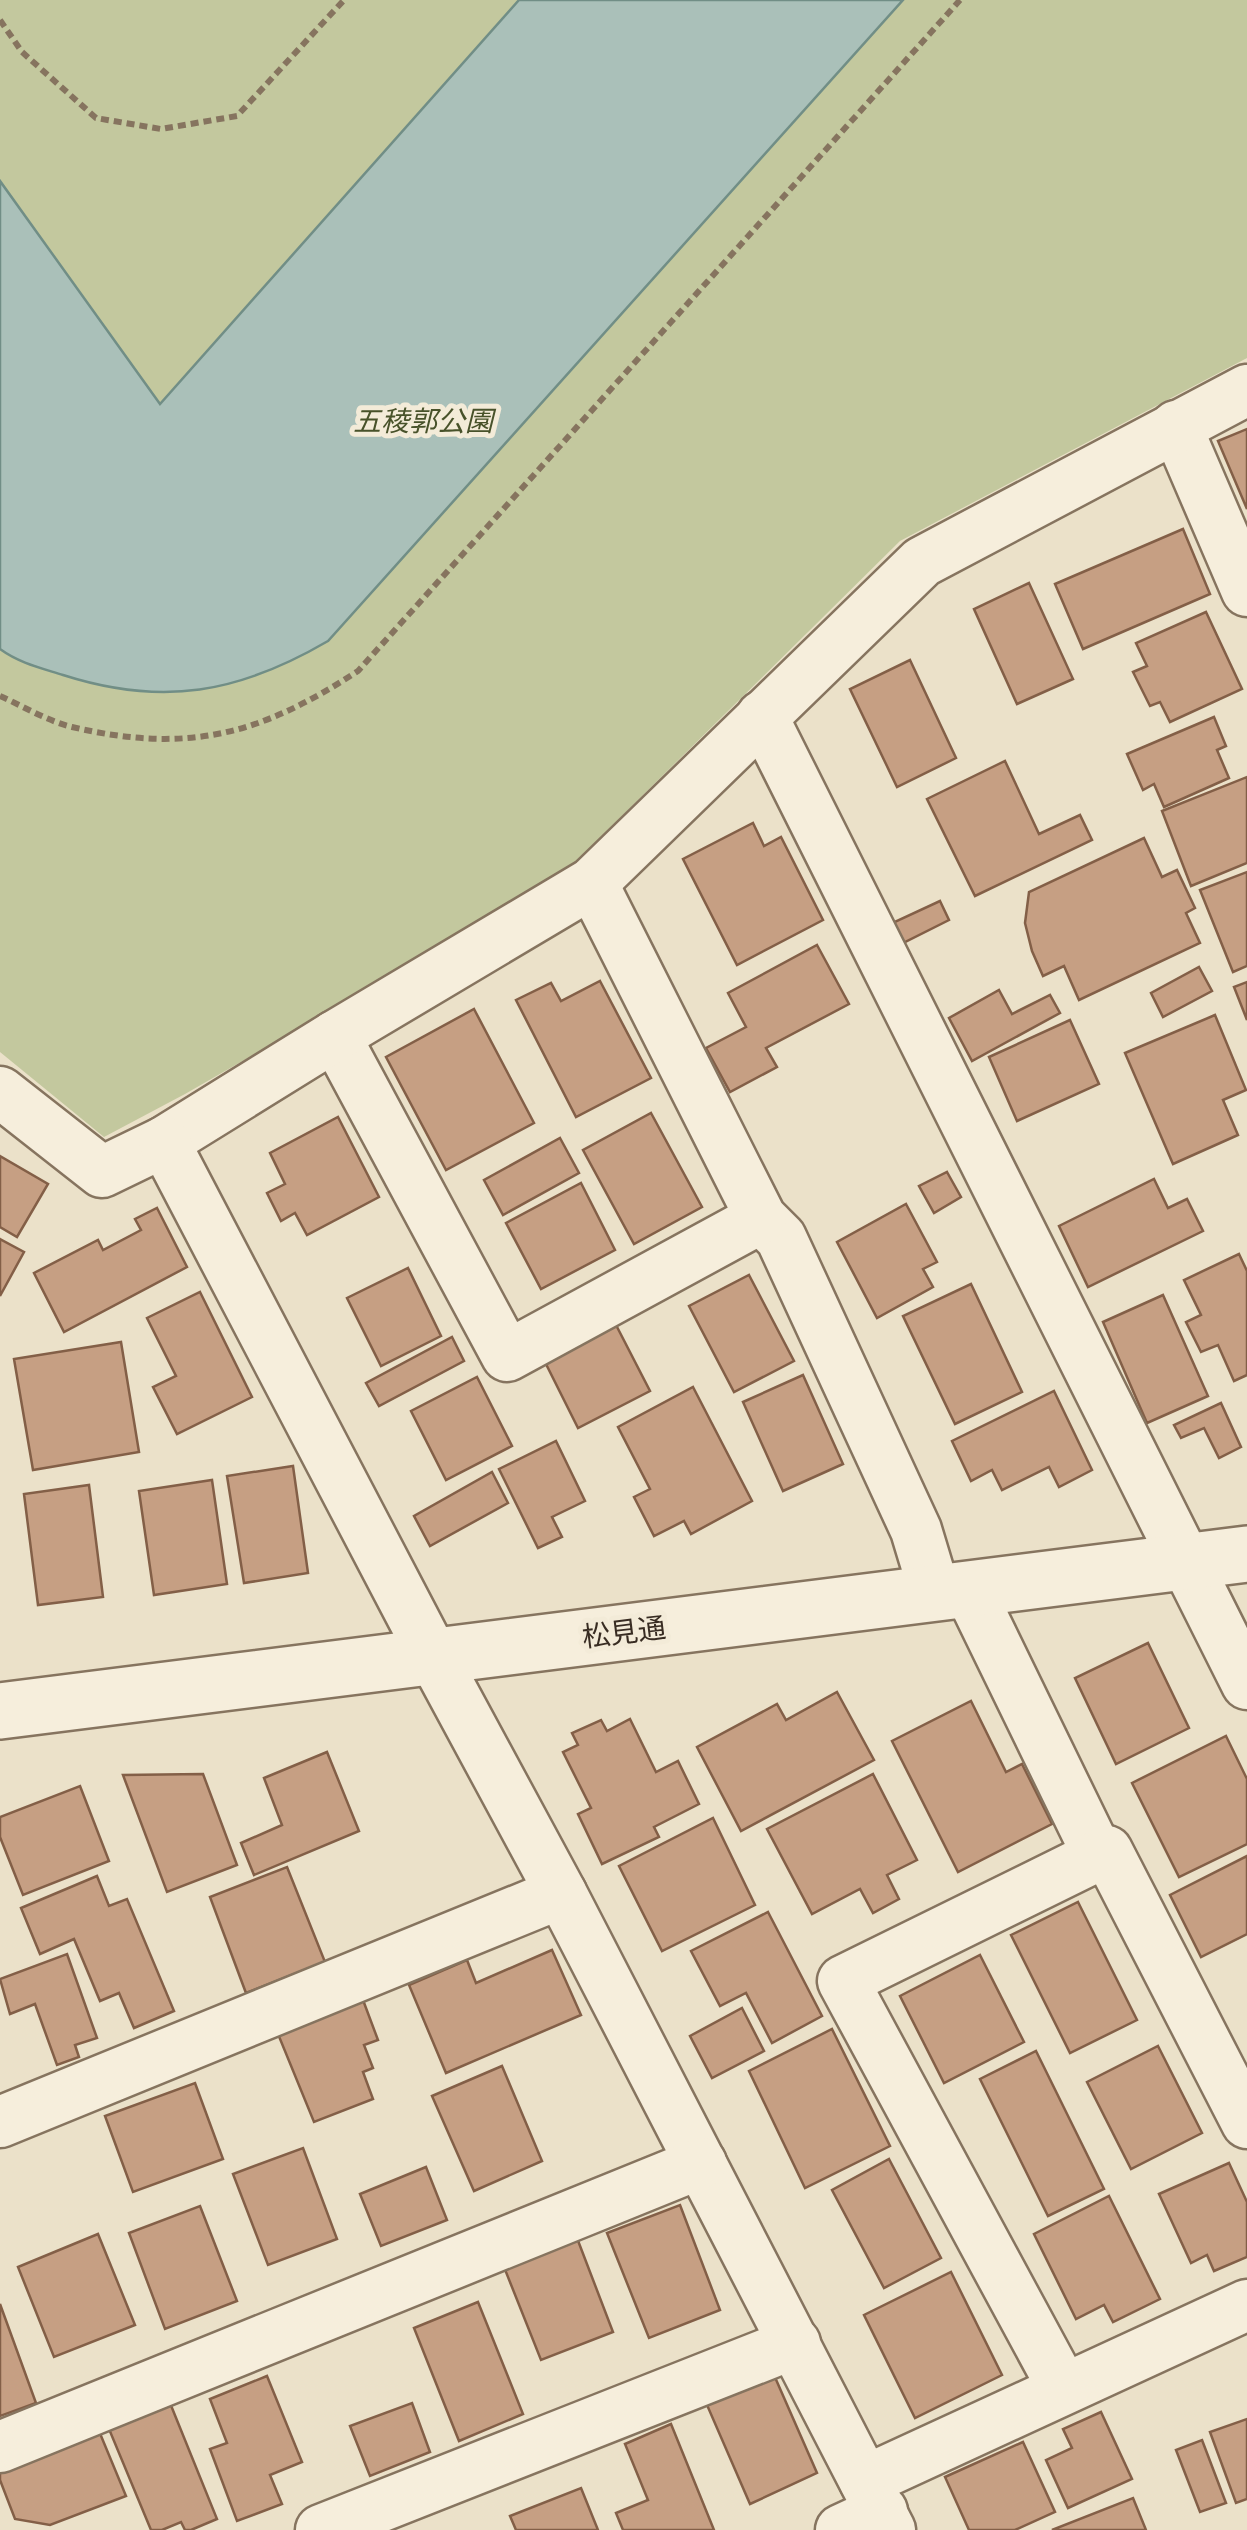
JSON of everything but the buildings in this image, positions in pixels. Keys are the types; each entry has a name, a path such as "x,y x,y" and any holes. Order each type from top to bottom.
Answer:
{"street":[{"path":"0,1092 102,1172 164,1142 592,883 922,562 1247,390"},
{"path":"1176,426 1247,591"},
{"path":"762,716 1247,1684"},
{"path":"592,883 761,1218 780,1238 916,1530 1098,1856"},
{"path":"335,1036 507,1356 761,1218"},
{"path":"164,1142 795,2343 869,2513 1063,2388 1247,2304"},
{"name":"松見通","path":"0,1711 1247,1554"},
{"path":"1063,2388 843,1981 1108,1851 1247,2122"},
{"path":"0,2122 561,1893"},
{"path":"0,2447 701,2163"},
{"path":"321,2530 795,2343"}],"path":[{"path":"0,20 22,52 96,118 161,129 237,116 344,0"},
{"path":"0,696 68,726 148,738 198,739 257,726 284,715 358,670 960,0"}],"green space":[{"name":"五稜郭公園","path":"0,0 1247,0 1247,358 900,541 556,881 104,1137 0,1052"}],"water":[{"path":"519,0 903,0 328,641 263,673 200,690 167,692 99,685 30,665 0,649 0,181 160,404"}]}
